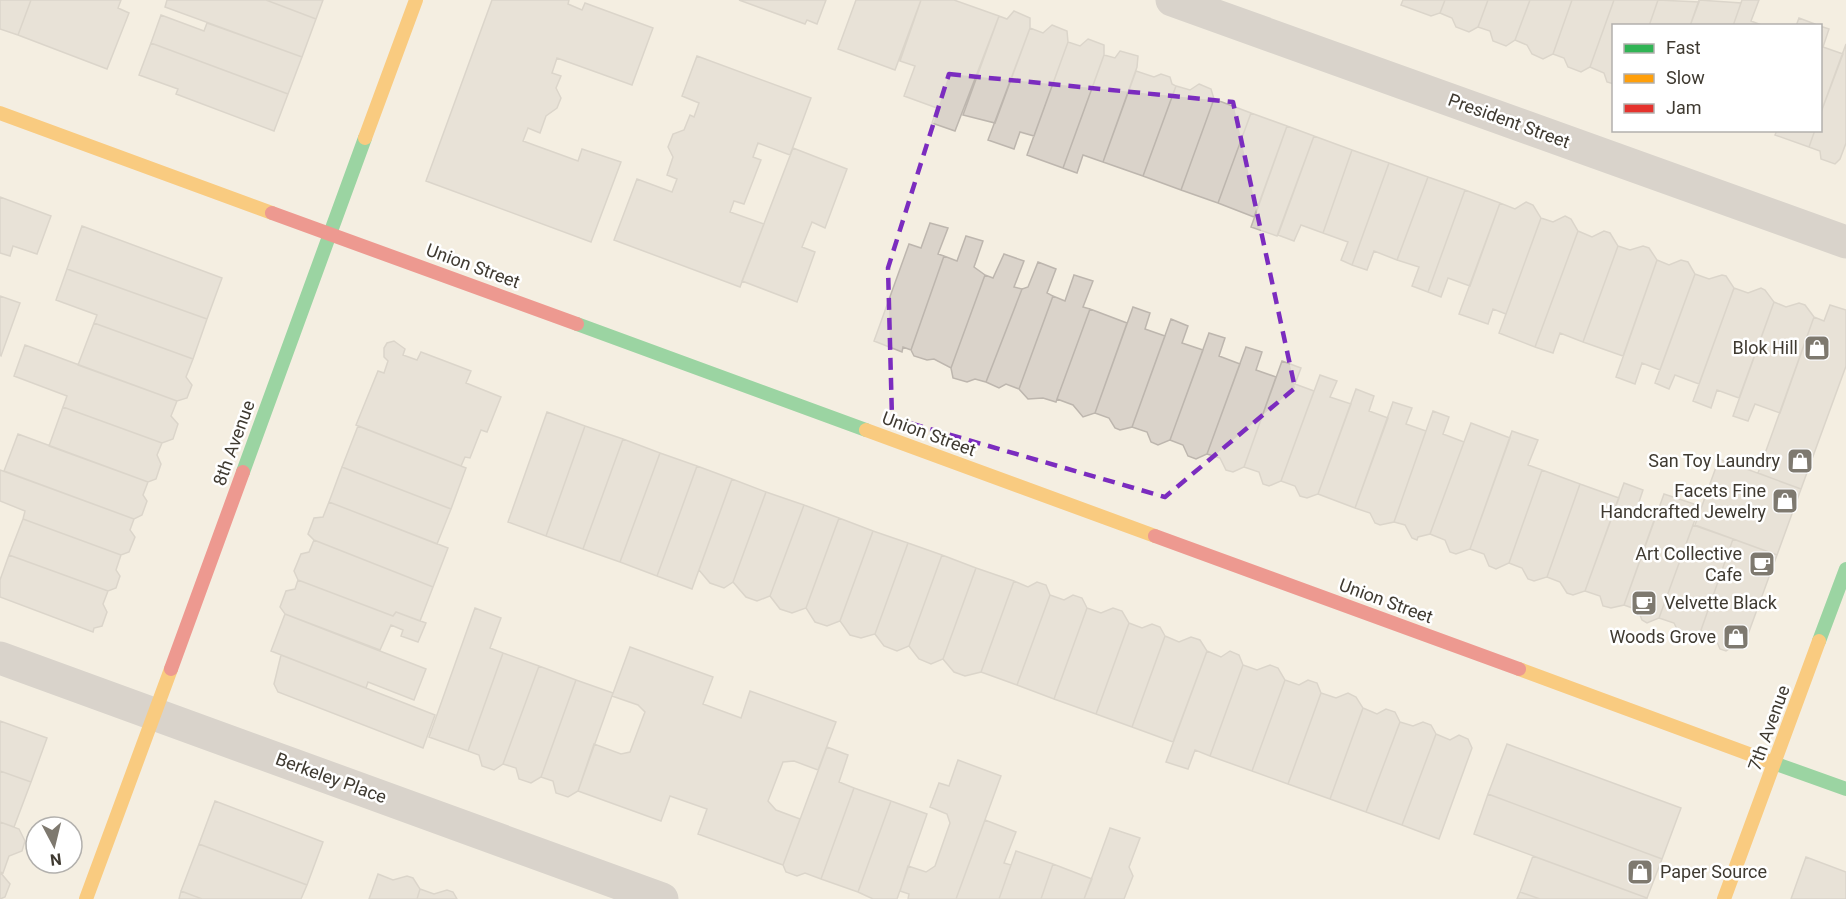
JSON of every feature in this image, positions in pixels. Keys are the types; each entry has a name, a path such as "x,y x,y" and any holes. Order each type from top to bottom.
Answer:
{"main road":[{"name":"8th Avenue","path":"86,899 416,0"},
{"name":"Union Street","path":"0,112 1846,789"},
{"name":"7th Avenue","path":"1724,899 1846,568"}],"street":[{"name":"President Street","path":"1172,0 1846,242"},
{"name":"Berkeley Place","path":"0,658 662,899"}],"highlighted area":[{"path":"949,74 1233,102 1295,388 1165,497 892,418 888,268"}],"building":[{"path":"0,0 31,0 18,35 0,29"},
{"path":"31,0 121,0 118,8 129,13 107,69 18,35"},
{"path":"167,0 266,0 316,19 302,57 165,7"},
{"path":"266,0 323,0 316,19"},
{"path":"492,0 569,0 568,4 582,10 585,3 653,28 632,85 557,58 552,73 561,76 556,88 561,98 557,108 546,116 540,133 528,128 523,141 578,161 582,149 621,162 591,242 426,181"},
{"path":"739,0 826,0 817,24 807,20 805,24"},
{"path":"856,0 921,0 895,70 838,49"},
{"path":"921,0 954,0 999,16 955,131 932,123 937,108 904,96 915,66 900,61"},
{"path":"1403,0 1445,0 1440,13 1431,16 1401,5"},
{"path":"1445,0 1488,0 1478,27 1469,32 1456,27 1452,18 1440,13"},
{"path":"1488,0 1530,0 1515,40 1506,46 1493,41 1490,31 1478,27"},
{"path":"1530,0 1572,0 1553,54 1543,59 1532,54 1527,45 1515,40"},
{"path":"1572,0 1614,0 1590,67 1581,72 1568,67 1564,58 1553,54"},
{"path":"1614,0 1658,0 1650,24 1612,24 1612,83 1607,82 1604,73 1590,67"},
{"path":"1658,0 1699,2 1691,24 1650,24"},
{"path":"1699,0 1741,3 1734,24 1691,24"},
{"path":"1742,0 1759,0 1751,21 1759,24 1734,24"},
{"path":"1014,11 1030,18 1030,28 995,123 963,115 999,16 1007,19"},
{"path":"161,15 204,31 207,23 302,57 288,94 151,43"},
{"path":"1799,18 1815,24 1797,24"},
{"path":"1052,25 1067,31 1068,42 1034,136 1020,132 1014,149 988,140 1030,28 1043,33"},
{"path":"1822,27 1829,29 1823,47 1843,54 1822,110"},
{"path":"1088,39 1104,45 1104,55 1063,168 1027,155 1068,42 1080,46"},
{"path":"151,43 288,94 274,131 176,94 178,89 139,75"},
{"path":"1846,44 1846,143 1840,159 1835,164 1821,159 1820,151 1809,147 1814,132 1822,132 1822,110"},
{"path":"1120,51 1138,56 1137,67 1103,162 1083,155 1077,173 1063,168 1104,55 1115,58"},
{"path":"697,56 811,98 790,155 758,143 753,157 761,160 744,204 734,201 730,212 764,224 740,287 614,240 637,179 672,192 677,179 667,175 673,157 668,147 673,134 684,130 690,115 694,117 699,103 682,96"},
{"path":"1136,71 1154,77 1161,74 1170,77 1172,84 1176,86 1143,176 1103,162"},
{"path":"1199,84 1211,89 1214,99 1181,190 1143,176 1176,86 1190,90"},
{"path":"1214,99 1251,113 1218,203 1181,190"},
{"path":"1251,113 1287,126 1254,217 1218,203"},
{"path":"1287,126 1314,136 1277,236 1251,227"},
{"path":"1776,132 1814,132 1809,147 1775,135"},
{"path":"1314,136 1352,150 1323,233 1301,225 1294,241 1278,235"},
{"path":"793,148 847,169 825,228 812,222 802,247 815,252 797,302 742,281"},
{"path":"1352,150 1389,163 1352,265 1341,260 1348,242 1323,233"},
{"path":"1389,163 1428,177 1397,260 1374,251 1367,270 1352,265"},
{"path":"1428,177 1465,190 1428,292 1412,286 1419,267 1397,260"},
{"path":"1465,190 1500,203 1470,286 1448,278 1441,297 1428,292"},
{"path":"0,197 51,216 37,254 13,246 10,256 0,253"},
{"path":"1526,202 1533,205 1541,218 1506,314 1493,309 1488,324 1459,314 1500,203 1515,209"},
{"path":"1565,216 1571,219 1578,231 1535,347 1499,333 1541,218 1553,222"},
{"path":"930,223 948,228 938,254 944,256 911,350 903,347 902,352 874,341 909,244 921,248"},
{"path":"82,226 222,278 207,319 67,269"},
{"path":"1578,231 1592,237 1604,231 1610,233 1618,246 1583,342 1560,333 1553,353 1535,347"},
{"path":"966,236 983,241 974,267 985,275 951,368 934,359 927,360 914,356 911,350 944,256 957,261"},
{"path":"1618,246 1630,250 1643,246 1649,248 1657,260 1623,356 1583,342"},
{"path":"1004,254 1024,261 1014,287 1022,289 986,382 975,379 967,382 953,378 951,368 985,275 993,278"},
{"path":"1657,260 1669,265 1681,260 1688,262 1695,274 1660,370 1642,363 1635,384 1616,377"},
{"path":"1038,262 1056,269 1047,293 1053,296 1019,389 1006,384 999,388 986,382 1022,289 1028,287"},
{"path":"67,269 207,319 193,359 94,323 97,315 56,300"},
{"path":"1695,274 1709,279 1726,276 1734,288 1699,384 1675,375 1669,389 1655,383"},
{"path":"1074,275 1093,281 1083,307 1090,309 1056,402 1043,398 1028,399 1019,389 1053,296 1065,301"},
{"path":"1734,288 1748,293 1761,288 1774,302 1739,398 1717,390 1711,408 1693,401"},
{"path":"0,296 20,303 1,356 0,355"},
{"path":"1774,302 1786,307 1799,303 1805,305 1814,317 1780,413 1755,404 1748,421 1733,416"},
{"path":"1830,305 1846,310 1846,366 1801,489 1758,473 1814,317 1824,321"},
{"path":"1133,307 1150,313 1145,329 1165,336 1132,427 1120,430 1115,428 1109,418 1095,413"},
{"path":"1090,309 1127,323 1095,413 1083,417 1073,405 1057,399"},
{"path":"1171,319 1188,326 1182,343 1203,350 1170,440 1158,445 1151,442 1147,432 1132,427"},
{"path":"94,323 193,359 186,377 192,385 187,398 177,401 78,365"},
{"path":"1209,333 1225,338 1219,356 1240,364 1207,454 1196,459 1188,456 1183,445 1170,440"},
{"path":"394,341 405,349 403,355 417,360 421,352 471,371 466,383 501,397 487,432 481,430 470,458 465,457 461,466 356,425 378,371 384,373 388,361 384,357 384,348 387,343"},
{"path":"25,345 177,401 171,416 178,424 173,439 162,443 63,407 67,396 14,376"},
{"path":"1246,347 1262,352 1256,370 1276,377 1244,467 1233,472 1226,470 1220,458 1207,454"},
{"path":"1282,361 1301,368 1295,384 1314,391 1281,481 1269,486 1263,484 1259,472 1244,467"},
{"path":"1320,375 1337,381 1330,397 1351,404 1318,494 1307,498 1300,496 1295,486 1281,481"},
{"path":"1356,389 1374,396 1369,411 1388,418 1355,508 1318,494"},
{"path":"1393,402 1412,408 1406,424 1426,431 1394,522 1380,525 1375,523 1370,513 1355,508"},
{"path":"63,407 162,443 157,455 161,464 156,479 148,482 49,446"},
{"path":"1433,411 1449,417 1443,434 1464,442 1430,534 1418,537 1417,540 1412,538 1405,525 1394,522"},
{"path":"547,412 585,426 546,536 508,522"},
{"path":"1471,423 1510,438 1470,549 1456,554 1450,552 1445,540 1430,534"},
{"path":"358,426 466,468 451,509 342,467"},
{"path":"585,426 623,439 583,549 546,536"},
{"path":"1512,431 1538,440 1528,465 1542,470 1509,563 1496,569 1489,566 1484,554 1470,549"},
{"path":"18,434 148,482 143,495 147,501 142,515 134,519 4,471"},
{"path":"623,439 660,453 620,562 583,549"},
{"path":"660,453 697,466 657,576 620,562"},
{"path":"1719,459 1801,489 1777,555 1695,525"},
{"path":"697,466 732,479 692,589 657,576"},
{"path":"342,467 451,509 437,544 329,502"},
{"path":"0,470 134,519 130,530 135,537 129,552 121,555 23,519 25,511 0,501"},
{"path":"1542,470 1580,484 1547,577 1534,581 1528,579 1522,568 1509,563"},
{"path":"732,479 766,492 733,582 724,588 710,583 699,570"},
{"path":"1624,483 1643,490 1638,505 1657,512 1624,605 1611,608 1603,606 1600,596 1585,591"},
{"path":"1580,484 1619,498 1585,591 1573,595 1567,593 1560,582 1547,577"},
{"path":"766,492 804,505 770,596 757,601 746,597 733,582"},
{"path":"1664,494 1700,506 1659,618 1647,623 1642,620 1638,610 1624,605"},
{"path":"329,502 448,548 433,587 314,540 308,534 314,518 323,517"},
{"path":"804,505 839,518 806,608 792,613 780,609 770,596"},
{"path":"839,518 873,531 840,621 827,626 815,622 806,608"},
{"path":"23,519 121,555 116,570 120,576 116,588 108,591 9,555"},
{"path":"1693,525 1733,539 1700,633 1686,637 1680,635 1674,623 1659,618"},
{"path":"873,531 908,543 875,634 861,638 850,635 840,621"},
{"path":"1733,539 1777,555 1743,648 1735,645 1726,651 1720,649 1715,637 1700,633"},
{"path":"314,540 433,587 420,621 396,612 393,616 298,580 294,571 301,554 309,552"},
{"path":"908,543 942,555 909,646 897,651 884,646 875,634"},
{"path":"9,555 108,591 103,604 107,612 102,626 94,628 93,632 0,597 0,580"},
{"path":"942,555 976,568 943,659 931,664 919,659 909,646"},
{"path":"976,568 1014,581 981,672 965,676 954,672 943,659"},
{"path":"298,580 393,616 396,612 426,623 418,642 401,636 403,630 391,625 380,650 285,614 280,607 286,591 295,589"},
{"path":"1014,581 1028,587 1037,582 1046,585 1050,595 1017,685 981,672"},
{"path":"1050,595 1064,600 1073,595 1082,598 1087,608 1054,699 1017,685"},
{"path":"475,608 501,618 490,648 503,653 468,751 429,737"},
{"path":"1087,608 1101,613 1113,608 1122,611 1129,623 1096,714 1054,699"},
{"path":"285,614 426,669 414,700 368,682 366,688 271,651"},
{"path":"1129,623 1142,628 1152,624 1160,627 1165,636 1132,727 1096,714"},
{"path":"1165,636 1179,642 1191,637 1200,640 1207,651 1173,742 1132,727"},
{"path":"630,647 713,677 703,704 741,718 750,691 836,722 818,770 794,761 783,762 768,801 776,810 800,819 783,865 698,834 707,809 670,796 661,821 578,791 594,744 621,754 630,752 645,712 638,705 612,696"},
{"path":"1207,651 1221,657 1230,651 1239,655 1243,665 1210,756 1195,750 1188,769 1166,762"},
{"path":"503,653 539,666 503,764 494,770 482,766 479,755 468,751"},
{"path":"281,655 435,715 423,748 278,692 274,684"},
{"path":"1243,665 1257,670 1270,665 1278,668 1285,680 1252,771 1210,756"},
{"path":"539,666 576,680 541,777 531,783 519,779 516,768 503,764"},
{"path":"576,680 613,693 578,791 568,797 556,793 553,781 541,777"},
{"path":"1285,680 1299,685 1308,680 1317,683 1321,693 1288,784 1252,771"},
{"path":"1321,693 1336,698 1348,693 1356,697 1363,708 1330,799 1288,784"},
{"path":"1363,708 1377,714 1386,709 1395,712 1400,722 1366,812 1330,799"},
{"path":"0,721 47,738 31,782 0,771"},
{"path":"1400,722 1413,726 1423,722 1431,725 1436,734 1402,825 1366,812"},
{"path":"1436,734 1450,740 1459,735 1468,739 1472,748 1439,839 1402,825"},
{"path":"1507,744 1681,808 1662,859 1488,794"},
{"path":"827,747 848,755 839,782 854,788 821,879 805,873 797,876 786,872 783,865"},
{"path":"958,760 1001,776 956,899 908,899 909,894 900,891 908,866 926,872 935,866 950,823 947,814 930,807 939,783 949,786"},
{"path":"0,771 31,782 14,827 0,822"},
{"path":"854,788 891,801 858,892 821,879"},
{"path":"1488,794 1662,859 1647,898 1474,834"},
{"path":"215,801 323,842 307,885 199,844"},
{"path":"891,801 927,814 897,899 873,899 858,892"},
{"path":"985,820 1016,832 1004,863 1011,865 999,899 956,899"},
{"path":"0,822 19,829 24,844 22,851 9,856 3,873 0,872"},
{"path":"1110,828 1140,838 1129,867 1133,876 1124,899 1084,899"},
{"path":"199,844 307,885 301,899 202,899 181,891"},
{"path":"1016,851 1053,864 1041,899 999,899"},
{"path":"1533,856 1647,899 1540,899 1520,892"},
{"path":"1806,857 1846,872 1846,899 1791,899"},
{"path":"1053,864 1092,879 1084,899 1041,899"},
{"path":"0,872 10,884 5,897 0,899"},
{"path":"378,874 393,880 407,876 413,878 420,889 417,899 369,899"},
{"path":"420,889 434,894 447,890 453,892 457,899 417,899"},
{"path":"181,891 202,899 179,899"},
{"path":"1520,892 1540,899 1517,899"}],"traffic: fast":[{"path":"243,472 365,138"},
{"path":"577,324 866,430"},
{"path":"1819,641 1846,569"},
{"path":"1768,761 1846,789"}],"traffic: slow":[{"path":"365,138 416,0"},
{"path":"0,113 272,213"},
{"path":"866,430 1155,536"},
{"path":"1724,899 1819,641"},
{"path":"86,899 171,669"},
{"path":"1519,669 1768,761"}],"traffic: jam":[{"path":"272,213 577,324"},
{"path":"171,669 243,472"},
{"path":"1155,536 1519,669"}],"place":[{"name":"Blok Hill","path":"1817,348"},
{"name":"San Toy Laundry","path":"1800,461"},
{"name":"Facets Fine Handcrafted Jewelry","path":"1785,501"},
{"name":"Art Collective Cafe","path":"1762,564"},
{"name":"Velvette Black","path":"1644,603"},
{"name":"Woods Grove","path":"1736,637"},
{"name":"Paper Source","path":"1640,872"}]}
